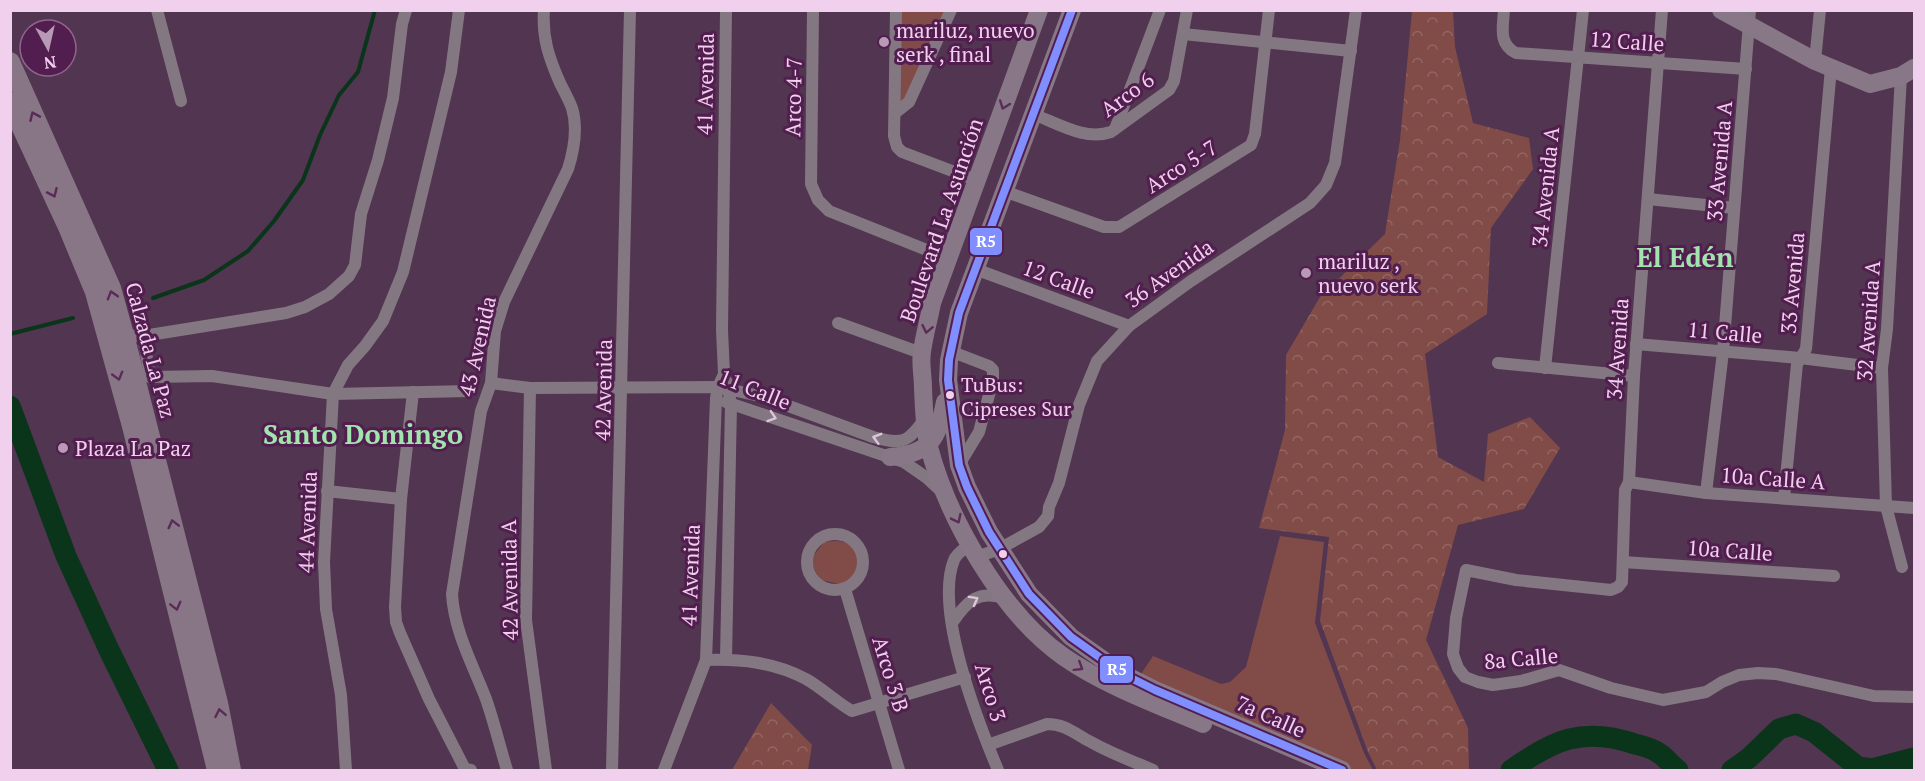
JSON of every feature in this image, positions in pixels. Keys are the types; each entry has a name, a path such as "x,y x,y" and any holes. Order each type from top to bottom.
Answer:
{"main road":[{"name":"Boulevard La Asunción","path":"1039,10 932,303 921,353 928,445 946,496 974,551 1006,599 1037,637 1064,657 1110,684 1295,757"},
{"path":"890,458 915,453 928,445 939,430 948,380 950,351 959,312 1072,10"},
{"path":"1721,10 1749,18 1823,65 1870,84 1908,72"},
{"name":"Calzada La Paz","path":"10,62 134,335 218,703 231,771"},
{"path":"1019,63 1048,72"},
{"name":"Calzada La Paz","path":"10,102 68,227 95,292 132,426 217,771"},
{"path":"959,225 988,236"},
{"path":"948,380 959,465 977,511 1029,594 1071,637"},
{"path":"1037,637 1071,637"},
{"name":"7a Calle","path":"1071,637 1123,674 1295,757 1342,771"},
{"name":"7a Calle","path":"1295,757 1312,771"}],"street":[{"path":"157,10 181,101"},
{"path":"406,10 387,127 361,214 355,265 349,276 329,294 305,307 286,313 134,335 150,377 212,376 333,394 470,391"},
{"name":"44 Avenida","path":"346,771 340,695 326,609 324,562 333,394 348,365 383,321 403,272 451,72 459,10"},
{"name":"43 Avenida","path":"507,771 486,701 464,648 453,608 452,594 481,411 490,383 495,331 504,302 568,169 572,154 575,123 572,108 546,49 543,26 544,10"},
{"name":"42 Avenida","path":"612,771 630,10"},
{"name":"41 Avenida","path":"664,771 706,660 721,391 724,374 722,330 726,10"},
{"name":"Arco 4-7","path":"813,10 811,184 818,200 830,211 947,258"},
{"path":"896,10 894,136 897,147 902,152 976,180"},
{"path":"895,113 909,102 951,10"},
{"path":"1115,129 1160,10"},
{"name":"Arco 6","path":"1033,114 1090,135 1101,136 1115,129 1169,90 1174,81 1187,10"},
{"name":"Arco 5-7","path":"1004,191 1104,227 1119,227 1251,145 1255,134 1269,10"},
{"name":"36 Avenida","path":"999,549 1031,531 1036,519 1049,507 1059,483 1079,405 1097,361 1129,326 1191,281 1310,203 1326,185 1335,163 1356,10"},
{"name":"12 Calle","path":"1504,10 1502,35 1508,48 1521,54 1746,69"},
{"name":"34 Avenida A","path":"1545,368 1583,10"},
{"name":"34 Avenida","path":"1622,582 1625,490 1629,482 1636,344 1662,10"},
{"name":"33 Avenida","path":"1784,498 1797,364 1806,349 1823,65 1820,10"},
{"name":"33 Avenida A","path":"1706,493 1723,352 1749,18"},
{"path":"1183,34 1351,51"},
{"name":"32 Avenida A","path":"1902,567 1886,506 1881,368 1887,329 1908,72"},
{"path":"1648,199 1734,207"},
{"name":"12 Calle","path":"975,269 1129,326"},
{"path":"838,323 921,353"},
{"name":"11 Calle","path":"1636,344 1800,358 1881,368"},
{"path":"950,351 989,366 993,370 993,380 979,432 959,465"},
{"path":"1498,363 1634,376"},
{"path":"490,383 530,388 622,388"},
{"name":"42 Avenida A","path":"530,388 526,620 546,771"},
{"name":"11 Calle","path":"622,388 702,388 764,397 890,442 901,442 910,438 925,418"},
{"name":"11 Calle","path":"721,391 731,404 904,462 927,478 946,496"},
{"path":"413,392 402,499 396,622 429,699 468,770"},
{"name":"41 Avenida","path":"726,659 731,404"},
{"name":"10a Calle A","path":"1629,482 1706,493 1914,508"},
{"path":"327,491 402,499"},
{"path":"833,534 851,538 862,552 863,570 859,578 845,589 835,591 826,589 811,577 807,568 810,549 824,536 833,534"},
{"path":"974,551 999,549"},
{"name":"Arco 3","path":"974,551 955,558 949,577 952,624 965,677 998,771"},
{"name":"10a Calle","path":"1623,562 1834,576"},
{"name":"8a Calle","path":"1622,582 1611,590 1516,580 1466,570 1456,618 1453,654 1458,669 1465,677 1493,685 1521,681 1559,670 1611,687 1663,700 1706,692 1730,678 1758,673 1776,674 1874,696 1914,697"},
{"name":"Arco 3 B","path":"845,589 899,771"},
{"path":"952,624 962,609 979,597 993,595 1006,599"},
{"path":"706,660 757,661 778,667 807,680 852,711 965,677"},
{"path":"988,745 1047,724 1056,724 1065,726 1091,743 1153,771"}],"green space":[{"path":"898,11 947,11 906,101 899,105"},
{"path":"1412,11 1453,11 1455,47 1473,123 1529,138 1533,169 1491,228 1487,314 1425,354 1438,457 1484,482 1488,434 1530,417 1560,448 1524,509 1458,525 1426,640 1468,728 1469,770 1377,770 1368,752 1320,621 1329,537 1259,528 1285,430 1286,355 1320,297 1385,234 1400,140"},
{"path":"1280,536 1324,542 1315,623 1364,753 1373,770 1322,770 1141,674 1153,656 1221,684 1230,682 1246,667"},
{"path":"835,541 851,546 861,560 856,577 843,585 821,580 812,562 814,555 824,542"},
{"path":"771,703 812,745 808,770 732,770"}],"waterway":[{"path":"153,298 204,280 248,251 274,221 303,180 320,135 339,95 358,72 375,10"},
{"path":"10,334 73,318"},
{"path":"10,406 66,556 168,770"},
{"path":"1732,770 1749,758 1779,729 1796,724 1814,732 1858,767 1872,769 1914,758"},
{"path":"1511,770 1555,744 1584,736 1616,739 1652,749 1678,770"}],"transit line":[{"name":"R5","path":"1072,10 959,313 949,360 948,380 959,465 989,532 1029,594 1071,637 1123,674 1155,690 1342,770"}],"place":[{"name":"mariluz, nuevo serk , final","path":"884,42"},
{"name":"mariluz , nuevo serk","path":"1306,273"},
{"name":"TuBus: Cipreses Sur","path":"950,395"},
{"name":"Plaza La Paz","path":"63,448"}],"district":[{"name":"El Edén","path":"1685,257"},
{"name":"Santo Domingo","path":"363,434"}]}
